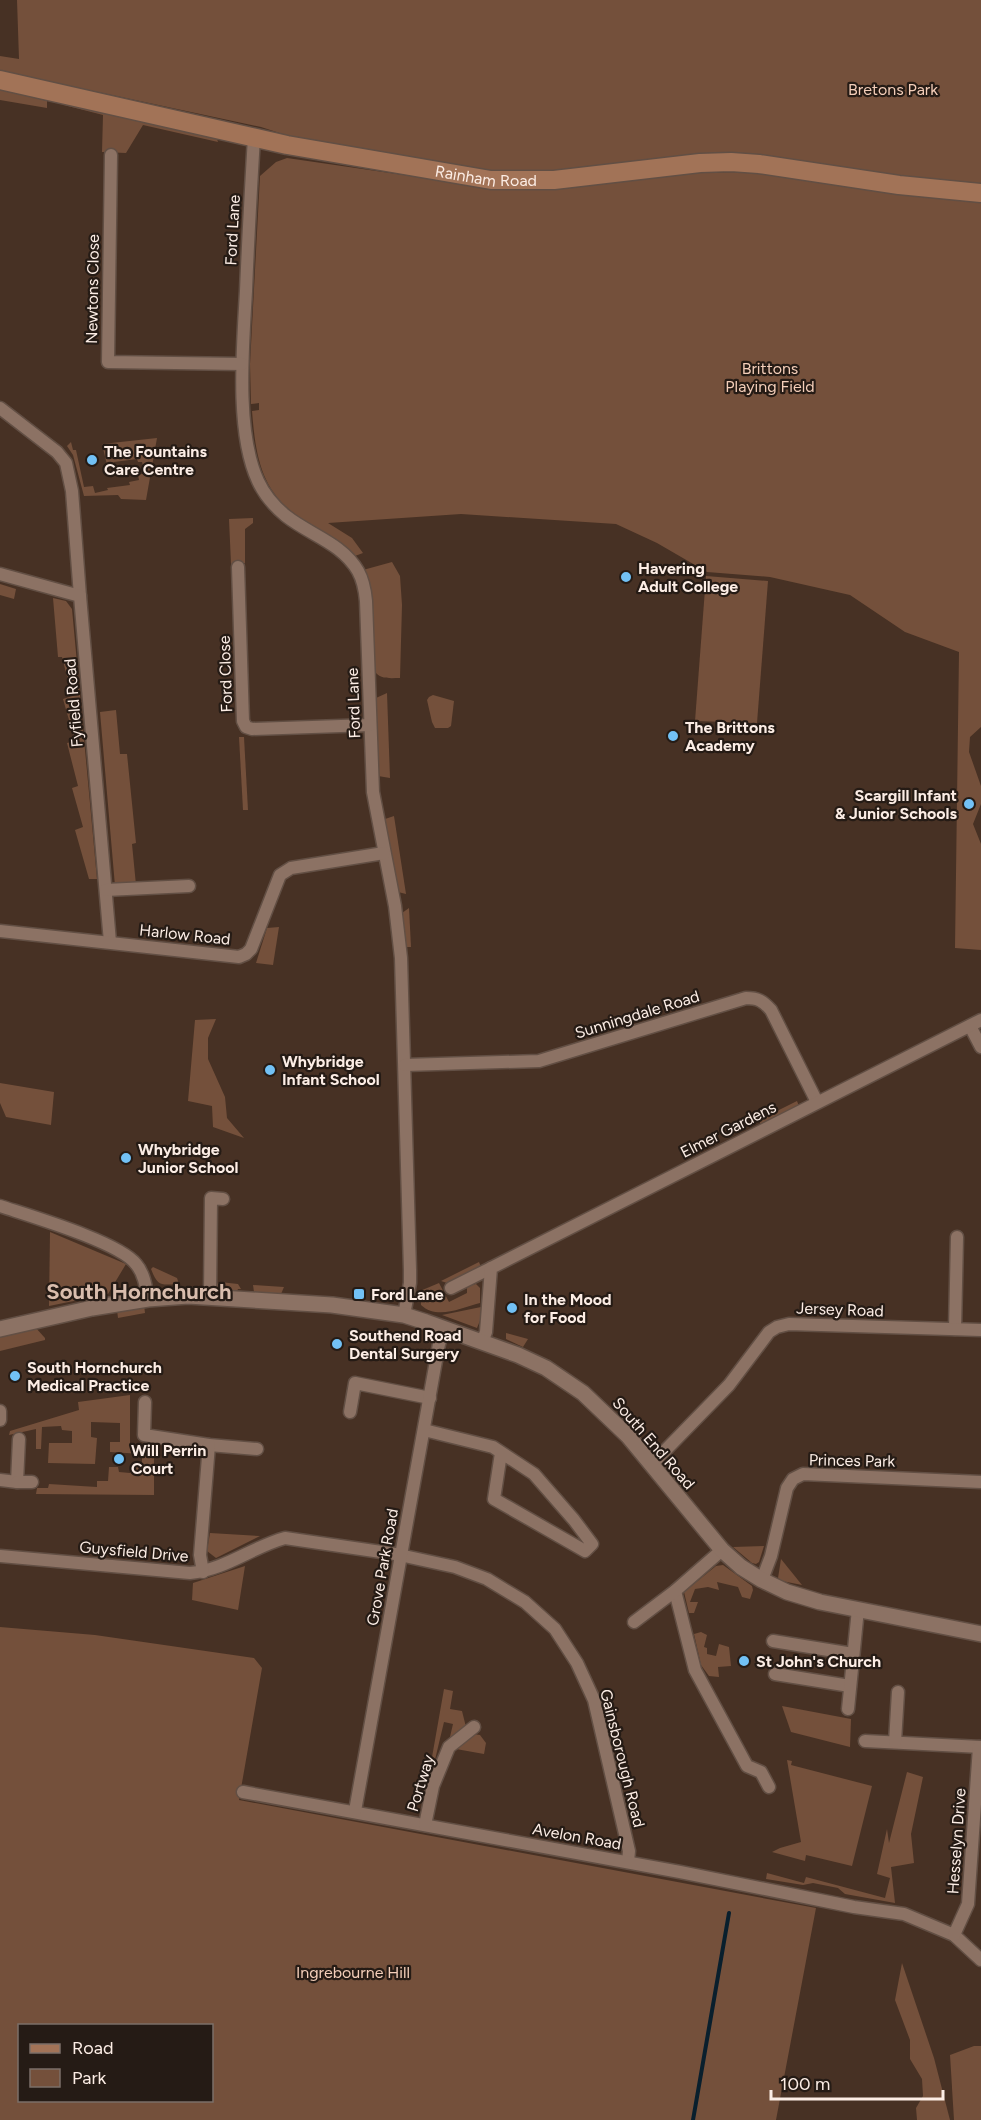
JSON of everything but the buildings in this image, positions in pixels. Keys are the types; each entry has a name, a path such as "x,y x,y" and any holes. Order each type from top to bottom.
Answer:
{"main road":[{"name":"Rainham Road","path":"0,80 321,152 491,180 554,180 700,163 730,162 759,164 899,185 981,193"}],"street":[{"name":"Ford Lane","path":"254,137 242,364 243,408 248,447 258,480 271,501 286,516 338,548 350,559 363,584 366,601 373,792 401,958 410,1270 404,1315"},
{"name":"Newtons Close","path":"111,155 108,362 242,364"},
{"name":"Fyfield Road","path":"0,408 57,452 66,463 72,491 110,942"},
{"name":"Ford Close","path":"238,567 243,721 246,727 252,729 370,725"},
{"path":"0,574 80,596"},
{"name":"Harlow Road","path":"0,931 239,957 251,949 280,875 291,868 384,853"},
{"path":"105,890 189,886"},
{"name":"Sunningdale Road","path":"405,1065 539,1061 746,998 756,998 764,1002 771,1010 817,1102"},
{"path":"975,1023 981,1047"},
{"name":"Elmer Gardens","path":"451,1288 975,1023"},
{"path":"210,1296 211,1198 224,1198"},
{"path":"0,1206 125,1254 142,1273 148,1299"},
{"path":"955,1329 957,1238"},
{"path":"483,1342 486,1332 491,1268"},
{"name":"South End Road","path":"0,1329 92,1308 148,1299 210,1296 332,1305 404,1315 528,1360 568,1381 603,1410 652,1464 722,1550 741,1567 762,1580 798,1596 820,1602 981,1634"},
{"name":"Jersey Road","path":"652,1464 729,1385 769,1332 777,1327 789,1324 981,1330"},
{"name":"Grove Park Road","path":"355,1812 439,1344 444,1329"},
{"path":"350,1412 355,1383 430,1398"},
{"path":"145,1402 144,1435 209,1445 257,1449"},
{"path":"0,1411 0,1419"},
{"path":"424,1430 493,1447 534,1474 592,1544 585,1551 494,1498 501,1453"},
{"path":"17,1482 19,1439"},
{"path":"203,1572 200,1555 209,1445"},
{"name":"Princes Park","path":"762,1580 771,1556 787,1488 793,1479 803,1474 981,1482"},
{"path":"0,1480 32,1482"},
{"name":"Guysfield Drive","path":"0,1556 190,1573 203,1572 222,1566 272,1541 285,1538 401,1555"},
{"path":"634,1622 675,1591 722,1550"},
{"name":"Gainsborough Road","path":"401,1555 454,1567 487,1579 525,1602 555,1629 578,1663 594,1700 628,1851 628,1862"},
{"path":"675,1591 695,1670 747,1766 761,1772 769,1787"},
{"path":"848,1708 858,1609"},
{"path":"773,1641 854,1654"},
{"path":"776,1674 850,1686"},
{"path":"895,1742 898,1692"},
{"name":"Portway","path":"425,1825 433,1786 448,1747 474,1727"},
{"path":"865,1741 980,1747"},
{"name":"Hesselyn Drive","path":"954,1935 968,1904 980,1747"},
{"name":"Avelon Road","path":"243,1792 628,1862 854,1907 904,1914 954,1935"},
{"path":"954,1935 981,1960"}],"green space":[{"name":"Bretons Park","path":"17,0 981,0 981,187 751,157 538,174 495,173 298,139 261,127 0,71 0,56 19,59"},
{"path":"0,89 47,101 47,108 0,100"},
{"path":"67,102 217,139 218,142 143,125 126,153 102,152 103,115 64,105"},
{"name":"Brittons Playing Field","path":"287,158 507,190 552,190 697,173 742,172 981,200 981,727 970,737 969,752 981,786 981,804 973,824 981,844 981,950 955,948 959,652 905,632 850,595 770,577 707,572 657,543 616,524 461,514 328,523 352,538 363,553 355,556 280,501 265,478 257,452 252,411 259,410 259,403 251,404 250,364 260,176 276,162"},
{"path":"157,438 146,500 121,499 118,495 84,496 73,455 67,446 71,442 73,450 76,450 84,487 93,486 95,493 108,490 107,488 130,485 129,482 139,480 138,475 145,473 142,462 138,462 137,459 107,465 102,444"},
{"path":"253,518 253,523 245,529 245,563 231,564 229,519"},
{"path":"392,562 400,576 402,605 400,678 382,677 374,670 363,570"},
{"path":"706,576 768,581 757,723 695,721"},
{"path":"0,584 16,589 14,599 0,595"},
{"path":"53,598 66,601 72,609 97,879 89,879 75,830 83,827 72,788 78,786 67,743 75,741 63,699 72,696 62,657 58,657"},
{"path":"387,693 390,778 378,776 376,698"},
{"path":"433,695 454,701 451,726 448,728 435,728 432,722 427,700"},
{"path":"116,710 120,754 127,754 136,843 132,844 136,885 115,886 100,712"},
{"path":"239,737 244,737 248,810 243,810"},
{"path":"394,816 406,894 398,892 385,819"},
{"path":"409,908 411,947 406,947 402,913"},
{"path":"279,927 273,965 256,963 267,928"},
{"path":"216,1019 208,1038 208,1059 225,1097 227,1118 244,1138 213,1127 212,1106 188,1101 195,1020"},
{"path":"0,1083 54,1092 51,1125 6,1117 0,1103"},
{"path":"797,1101 799,1106 761,1125 759,1120"},
{"path":"50,1232 126,1264 108,1294 49,1306"},
{"path":"479,1262 481,1267 447,1283 441,1281"},
{"path":"153,1267 177,1278 179,1284 161,1284 151,1269"},
{"path":"220,1282 238,1284 241,1289 237,1291 215,1290 215,1285"},
{"path":"439,1283 449,1302 467,1293 467,1286 476,1284 480,1288 480,1303 449,1312 434,1312 427,1309 421,1305 420,1291"},
{"path":"253,1285 284,1287 281,1294 254,1292"},
{"path":"144,1305 145,1313 118,1318 117,1310"},
{"path":"481,1307 481,1318 477,1328 442,1315"},
{"path":"35,1327 45,1340 0,1351 0,1336"},
{"path":"506,1333 528,1339 523,1347 506,1339"},
{"path":"130,1395 130,1447 154,1450 154,1495 36,1494 37,1488 48,1488 49,1484 97,1487 97,1481 108,1481 109,1467 118,1467 119,1472 130,1473 131,1467 142,1467 142,1454 110,1452 110,1442 120,1442 120,1423 91,1422 91,1437 97,1438 95,1464 48,1463 49,1443 72,1443 72,1431 62,1430 61,1426 42,1427 41,1449 36,1449 36,1429 9,1435 10,1431 79,1410 78,1402"},
{"path":"670,1459 688,1482 680,1488 667,1471 666,1462"},
{"path":"210,1533 260,1536 216,1558 207,1551"},
{"path":"764,1546 759,1562 756,1564 733,1547"},
{"path":"781,1559 802,1585 778,1578"},
{"path":"723,1565 752,1586 750,1599 742,1597 738,1587 717,1582 719,1590 708,1587 695,1589 690,1602 698,1602 694,1613 689,1613 684,1592 716,1566"},
{"path":"245,1566 238,1610 192,1600 193,1583"},
{"name":"Ingrebourne Hill","path":"0,1627 95,1635 254,1658 262,1668 239,1800 816,1908 776,2120 0,2120"},
{"path":"701,1632 707,1635 704,1647 707,1648 707,1654 716,1656 719,1644 729,1647 731,1666 718,1667 719,1677 709,1676 701,1665 694,1634"},
{"path":"444,1689 453,1691 450,1709 462,1711 466,1727 449,1741 453,1724 444,1722 422,1814"},
{"path":"782,1706 851,1719 850,1747 791,1732"},
{"path":"473,1734 480,1735 486,1743 484,1754 456,1749"},
{"path":"787,1760 792,1761 791,1765 872,1786 852,1866 806,1855 805,1861 772,1852 801,1842"},
{"path":"907,1772 923,1777 911,1834 914,1863 891,1867 895,1903 845,1894 838,1888 813,1883 803,1885 766,1879 767,1873 804,1883 806,1877 885,1898 890,1878 877,1874 887,1829 889,1843"},
{"path":"902,1963 934,2058 950,2120 917,2120 916,2108 923,2096 922,2079 910,2059 910,2040 895,2000"},
{"path":"974,2046 981,2046 981,2120 954,2120 950,2055"}],"waterway":[{"path":"693,2120 729,1913"}],"place":[{"name":"The Fountains Care Centre","path":"92,460"},
{"name":"Havering Adult College","path":"626,577"},
{"name":"The Brittons Academy","path":"673,736"},
{"name":"Scargill Infant & Junior Schools","path":"969,804"},
{"name":"Whybridge Infant School","path":"270,1070"},
{"name":"Whybridge Junior School","path":"126,1158"},
{"name":"Ford Lane","path":"359,1294"},
{"name":"In the Mood for Food","path":"512,1308"},
{"name":"Southend Road Dental Surgery","path":"337,1344"},
{"name":"South Hornchurch Medical Practice","path":"15,1376"},
{"name":"Will Perrin Court","path":"119,1459"},
{"name":"St John's Church","path":"744,1661"}],"district":[{"name":"South Hornchurch","path":"139,1291"}]}
